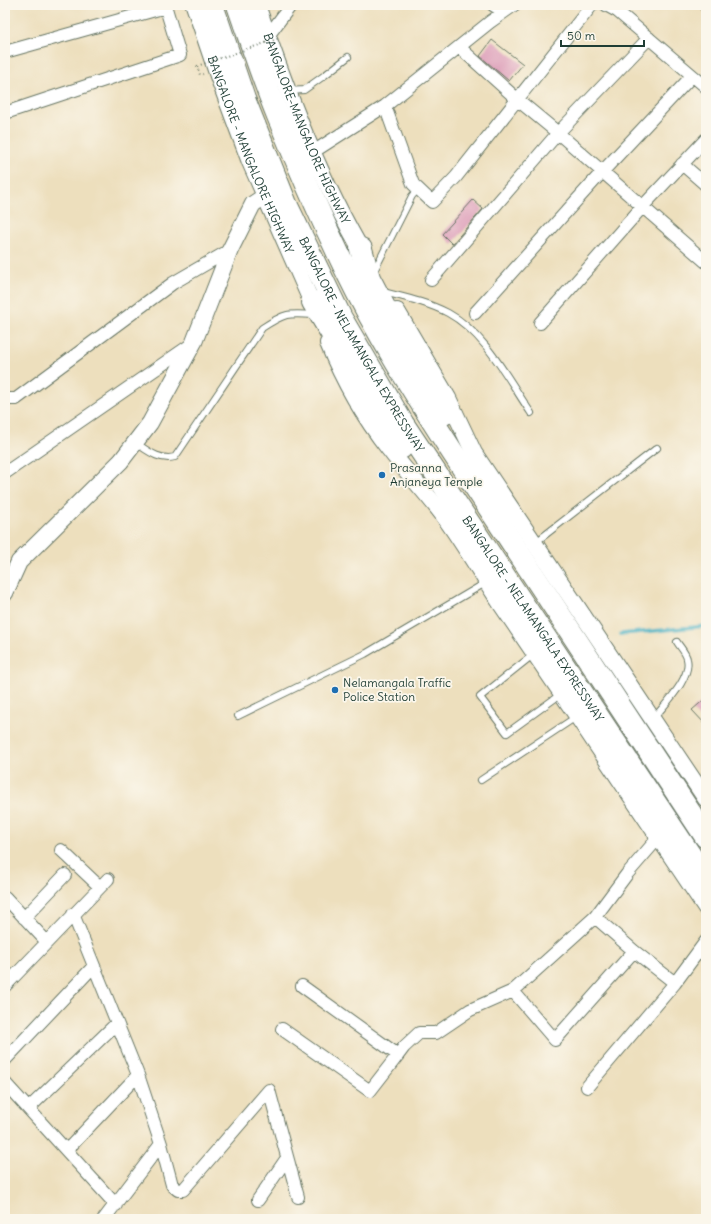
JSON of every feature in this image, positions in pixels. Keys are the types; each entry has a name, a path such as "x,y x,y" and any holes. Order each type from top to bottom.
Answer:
{"highway":[{"name":"BANGALORE - NELAMANGALA EXPRESSWAY","path":"212,5 244,99 286,204 341,318 403,424 706,879"},
{"name":"BANGALORE - NELAMANGALA EXPRESSWAY","path":"238,5 277,114 313,200 347,272 382,338 426,412 706,837"},
{"path":"361,249 369,278 403,343 429,385 439,408 453,453"},
{"path":"315,308 397,442 417,467 461,512"}],"street":[{"name":"BANGALORE - MANGALORE HIGHWAY","path":"194,5 219,79 250,162 315,308 335,361 349,387 374,428 389,449 443,515 486,582 578,716 706,908"},
{"name":"BANGALORE-MANGALORE HIGHWAY","path":"257,5 274,37 287,91 338,207 448,398 474,453 706,799"},
{"path":"274,37 291,5"},
{"path":"493,5 504,12"},
{"path":"313,152 385,106 514,5"},
{"path":"385,106 413,184 432,202 456,177 592,5"},
{"path":"606,5 617,11 706,87"},
{"path":"5,52 165,6 180,55 5,113"},
{"path":"431,280 558,133 649,38"},
{"path":"459,47 518,100 603,171 706,262"},
{"path":"475,313 603,171 692,76"},
{"path":"540,323 643,206 706,138"},
{"path":"682,164 706,185"},
{"path":"5,593 20,562 121,460 150,423 194,342 230,250 253,204 265,196"},
{"path":"5,399 16,399 172,283 230,250"},
{"path":"5,473 194,342"},
{"path":"282,1029 370,1091 404,1047 419,1033 436,1032 470,1010 513,991 595,917 627,874 659,837"},
{"path":"5,986 104,883 62,850"},
{"path":"24,918 65,875"},
{"path":"5,897 47,942"},
{"path":"73,914 138,1075 161,1144 172,1185 178,1190 183,1190 269,1090 298,1197"},
{"path":"595,917 634,951 675,983"},
{"path":"587,1087 675,983 706,941"},
{"path":"513,991 555,1040 634,951"},
{"path":"5,1060 93,966"},
{"path":"302,986 398,1055"},
{"path":"29,1108 117,1023"},
{"path":"67,1150 138,1075"},
{"path":"5,1082 116,1204"},
{"path":"104,1219 161,1144"},
{"path":"258,1200 287,1158"}],"lane":[{"path":"287,91 304,90 348,57"},
{"path":"374,271 412,196 418,190"},
{"path":"387,293 448,313 474,331 487,346 531,413"},
{"path":"135,443 157,456 168,459 175,457 262,328 281,316 315,308"},
{"path":"534,543 657,448"},
{"path":"238,716 365,654 486,582"},
{"path":"653,720 682,682 688,669 687,658 677,642"},
{"path":"535,654 480,697 506,733 562,693"},
{"path":"481,780 578,716"}],"path":[{"path":"200,75 196,66 274,37"}],"building":[{"path":"492,40 523,64 509,81 480,56"},
{"path":"473,200 483,209 452,244 442,234"},
{"path":"706,698 706,725 692,710"}],"waterway":[{"path":"621,634 706,626"}],"place":[{"name":"Prasanna Anjaneya Temple","path":"382,475"},
{"name":"Nelamangala Traffic Police Station","path":"335,690"}]}
